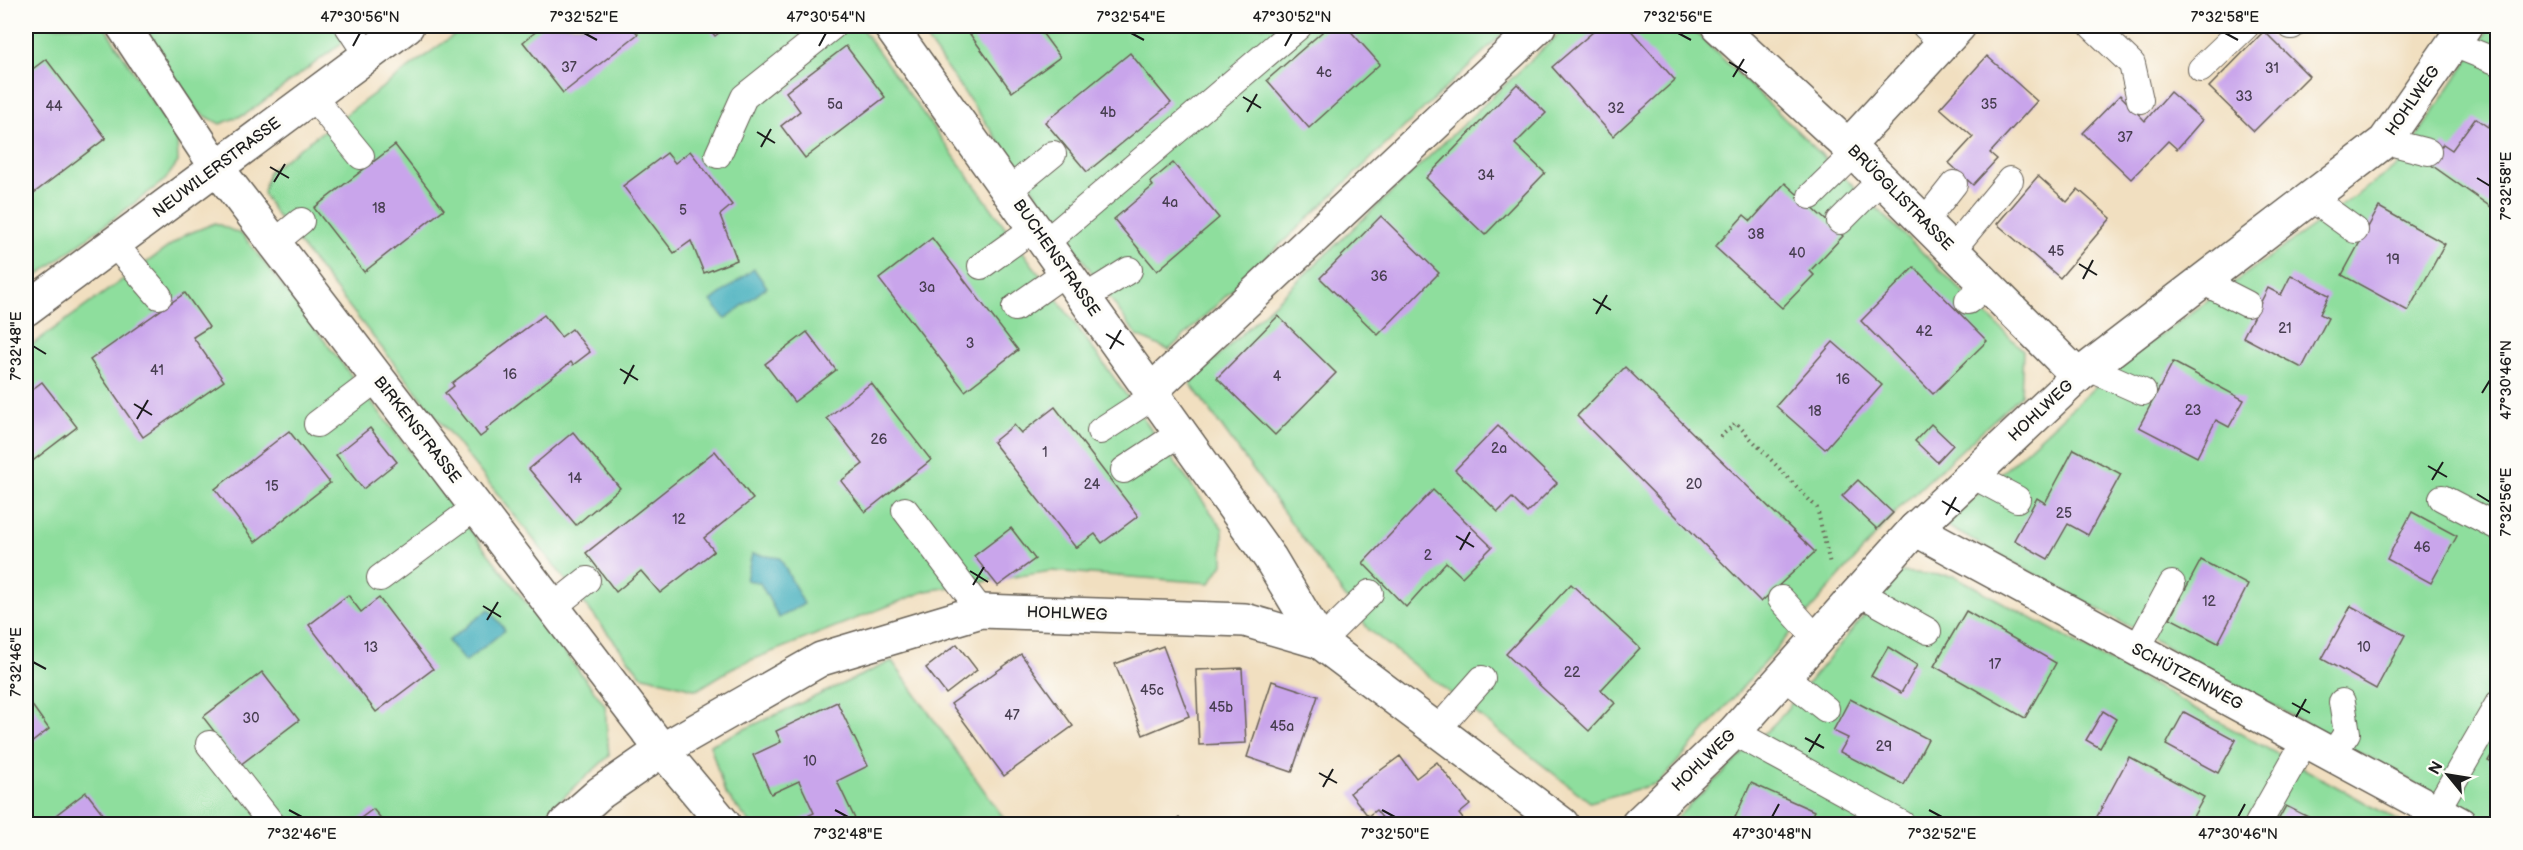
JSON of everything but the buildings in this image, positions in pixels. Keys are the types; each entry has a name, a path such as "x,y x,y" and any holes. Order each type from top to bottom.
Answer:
{"street":[{"name":"BIRKENSTRASSE","path":"123,26 216,168 662,750 724,825"},
{"name":"NEUWILERSTRASSE","path":"26,309 407,26"},
{"path":"1152,393 1539,26"},
{"name":"BRÜGGLISTRASSE","path":"1718,26 1852,150 1952,250 1978,293 2084,372"},
{"name":"BUCHENSTRASSE","path":"900,29 1008,191 1270,558 1320,642"},
{"path":"1852,150 1942,31"},
{"name":"HOHLWEG","path":"1638,825 1734,732 1915,529 2084,372 2385,141 2459,35"},
{"name":"SCHÜTZENWEG","path":"1915,529 2448,818"},
{"name":"HOHLWEG","path":"565,825 600,793 662,750 821,660 981,611 1245,620 1320,642 1562,825"}],"lane":[{"path":"348,26 367,55"},
{"path":"718,154 744,97 833,26"},
{"path":"981,266 1040,236 1299,26"},
{"path":"2092,26 2132,64 2140,100"},
{"path":"2201,69 2246,26"},
{"path":"2459,35 2498,62"},
{"path":"312,96 361,156"},
{"path":"2385,141 2428,152"},
{"path":"1811,196 1852,150"},
{"path":"1008,191 1053,154"},
{"path":"1840,221 1882,180"},
{"path":"1952,250 2010,180"},
{"path":"1924,222 1954,184"},
{"path":"2311,198 2355,230"},
{"path":"274,243 301,221"},
{"path":"114,244 159,296"},
{"path":"1084,298 1129,270"},
{"path":"1015,308 1066,272"},
{"path":"2202,281 2247,304"},
{"path":"2084,372 2143,392"},
{"path":"317,424 378,378"},
{"path":"1100,432 1152,393"},
{"path":"1124,470 1180,433"},
{"path":"1972,475 2017,499"},
{"path":"2442,498 2498,527"},
{"path":"380,578 476,507"},
{"path":"905,510 981,611"},
{"path":"553,607 587,579"},
{"path":"2137,649 2172,584"},
{"path":"1320,642 1370,593"},
{"path":"1780,599 1817,639"},
{"path":"1850,602 1928,631"},
{"path":"1784,676 1826,709"},
{"path":"1437,730 1482,679"},
{"path":"2258,825 2319,748 2348,733 2342,702"},
{"path":"2448,818 2498,704"},
{"path":"1734,732 1902,825"},
{"path":"209,744 272,825"}],"path":[{"path":"1720,438 1736,423 1817,508 1850,602"}],"green space":[{"path":"26,26 104,26 177,139 178,162 165,180 26,284"},
{"path":"140,26 365,26 246,114 220,124 198,112"},
{"path":"466,26 860,26 1223,529 1223,564 1210,583 1051,571 926,591 736,666 697,690 641,675 275,213 263,193 269,171"},
{"path":"917,26 1511,26 1169,350 1137,336"},
{"path":"1567,26 1689,26 2023,350 2021,395 1903,504 1659,783 1590,802 1369,630 1190,383"},
{"path":"2491,26 2497,26 2497,824 2489,824 1945,525 2121,363 2397,166"},
{"path":"215,223 243,235 605,705 609,756 534,824 26,824 26,349 185,235"},
{"path":"1900,572 1955,576 2404,824 1670,824 1776,722"},
{"path":"892,661 1008,824 751,824 725,793 710,745"}],"water":[{"path":"754,269 767,287 725,319 711,301"},
{"path":"752,554 780,558 804,604 779,618 760,583 746,580"},
{"path":"489,609 505,630 465,662 448,641"}]}
